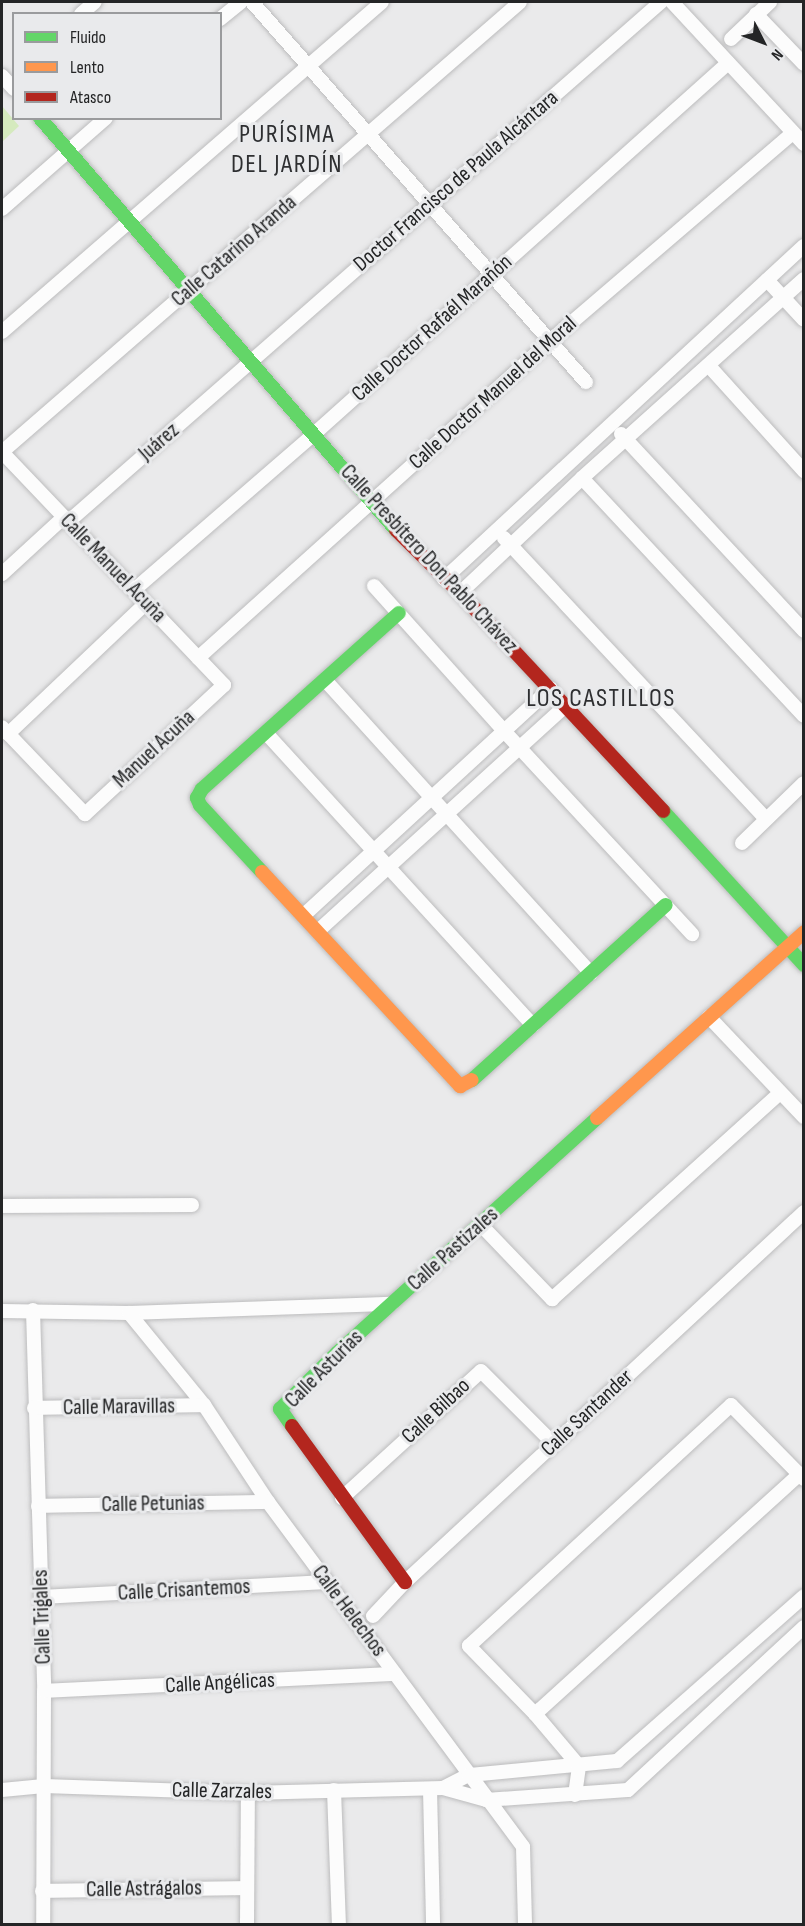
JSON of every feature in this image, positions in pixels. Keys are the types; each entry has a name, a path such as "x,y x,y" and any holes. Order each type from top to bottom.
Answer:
{"street":[{"path":"83,12 95,2"},
{"path":"222,17 241,2"},
{"path":"252,2 586,382"},
{"path":"2,332 382,2"},
{"name":"Calle Catarino Aranda","path":"2,452 520,2"},
{"name":"Doctor Francisco de Paula Alcántara","path":"250,362 661,2"},
{"path":"672,2 804,144"},
{"path":"731,39 770,2"},
{"path":"756,14 804,64"},
{"name":"Calle Doctor Rafaél Marañón","path":"134,590 314,434 728,63"},
{"name":"Calle Presbítero Don Pablo Chávez","path":"42,120 402,537 460,593 551,688 804,965"},
{"path":"2,209 104,120"},
{"name":"Calle Doctor Manuel del Moral","path":"198,658 550,341 792,133"},
{"path":"444,579 804,246"},
{"path":"460,593 582,478 804,279"},
{"path":"767,280 804,320"},
{"name":"Juárez","path":"2,574 250,362"},
{"path":"709,366 804,471"},
{"path":"614,423 625,440 804,631"},
{"name":"Calle Manuel Acuña","path":"2,452 224,685"},
{"path":"582,478 804,716"},
{"path":"497,529 765,818"},
{"path":"374,586 518,747 692,934"},
{"path":"5,730 146,603"},
{"path":"399,613 202,789 197,798 200,805 460,1086 467,1085 666,905"},
{"path":"325,680 591,973"},
{"name":"Manuel Acuña","path":"5,730 85,814 224,685"},
{"path":"304,915 551,688"},
{"path":"318,931 566,705"},
{"path":"266,733 533,1025"},
{"path":"742,843 765,818 804,783"},
{"name":"Calle Pastizales","path":"2,1311 129,1313 392,1304 804,932"},
{"path":"709,1017 804,1117"},
{"path":"481,1225 552,1299 780,1093"},
{"path":"2,1206 192,1205"},
{"name":"Calle Santander","path":"372,1616 405,1582 804,1212"},
{"name":"Calle Asturias","path":"342,1498 280,1409 392,1304"},
{"name":"Calle Trigales","path":"33,1310 34,1408 45,1691 43,1924"},
{"name":"Calle Helechos","path":"129,1313 204,1405 268,1502 486,1800 523,1847 525,1924"},
{"name":"Calle Bilbao","path":"342,1498 481,1371 554,1444"},
{"name":"Calle Maravillas","path":"34,1408 204,1405"},
{"path":"535,1714 802,1476 731,1405 469,1646 535,1714 579,1766 575,1795"},
{"path":"342,1498 405,1582"},
{"name":"Calle Petunias","path":"38,1506 268,1502"},
{"name":"Calle Crisantemos","path":"41,1597 327,1582"},
{"path":"469,1775 617,1761 804,1596"},
{"name":"Calle Zarzales","path":"2,1790 44,1786 248,1793 437,1789 486,1800 628,1790 804,1627"},
{"name":"Calle Angélicas","path":"45,1691 395,1674"},
{"name":"Calle Zarzales","path":"437,1789 469,1775"},
{"path":"433,1924 437,1789"},
{"path":"334,1790 339,1924"},
{"path":"247,1924 248,1793"},
{"name":"Calle Astrágalos","path":"42,1891 246,1888"}],"green space":[{"path":"2,106 19,126 2,142"}],"traffic: fast":[{"path":"42,120 396,530"},
{"path":"262,872 200,805 197,798 202,789 399,613"},
{"path":"663,811 804,965"},
{"path":"472,1080 666,905"},
{"path":"292,1426 280,1409 337,1353 597,1118"}],"traffic: slow":[{"path":"262,872 460,1086 472,1080"},
{"path":"597,1118 804,932"}],"traffic: jam":[{"path":"396,530 460,593 663,811"},
{"path":"292,1426 405,1582"}],"district":[{"name":"PURÍSIMA DEL JARDÍN","path":"287,150"},
{"name":"LOS CASTILLOS","path":"601,699"}]}
